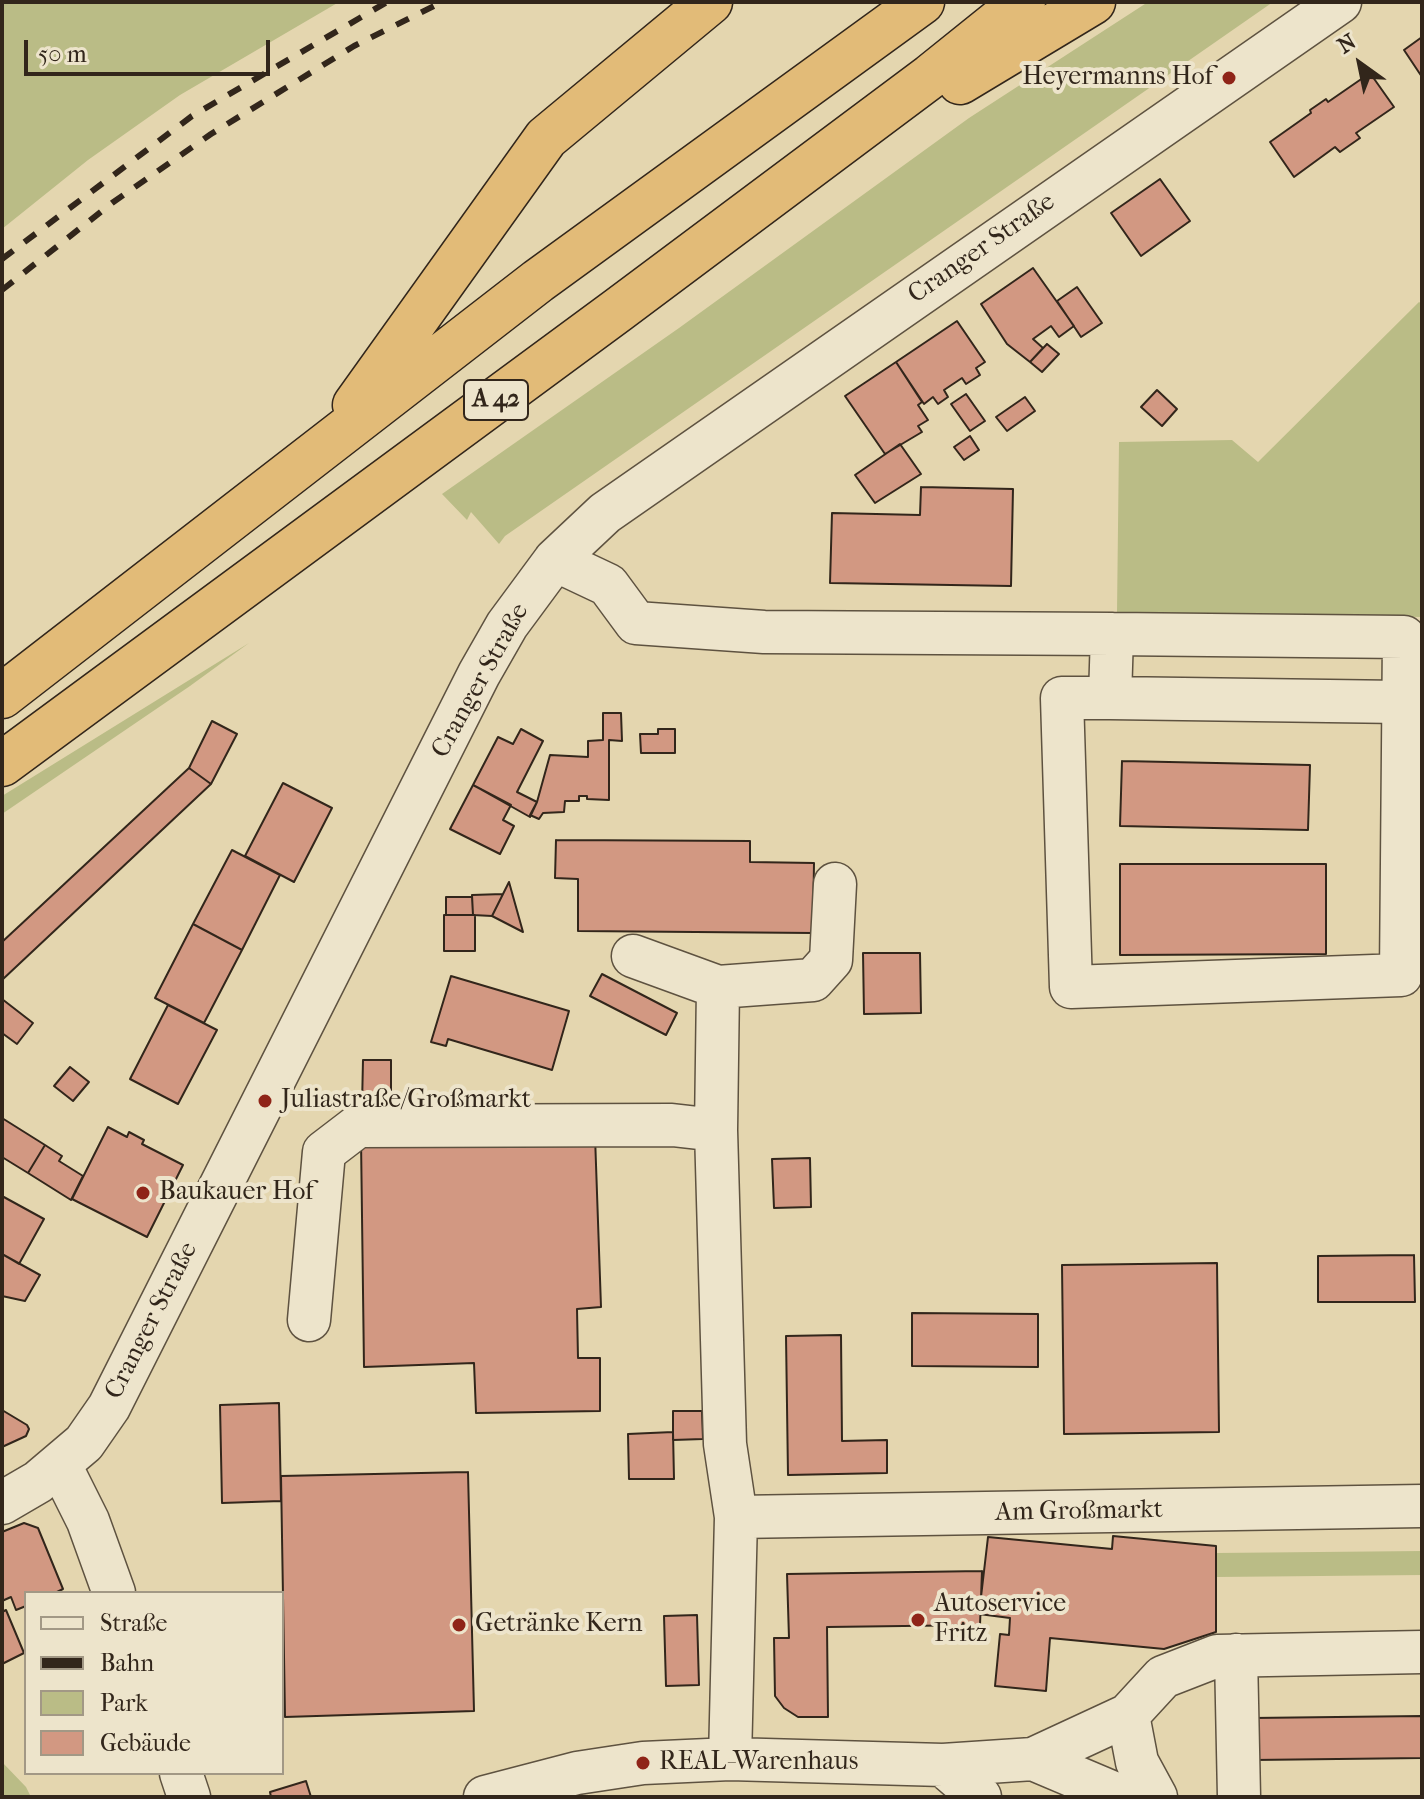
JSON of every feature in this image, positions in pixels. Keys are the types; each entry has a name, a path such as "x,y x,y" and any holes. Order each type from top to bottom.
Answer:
{"highway":[{"path":"328,443 546,138 710,2"},
{"name":"A 42","path":"2,696 538,281 922,2"},
{"name":"A 42","path":"2,764 776,192 931,76 1023,2"},
{"path":"776,192 1093,2"}],"street":[{"name":"Cranger Straße","path":"2,1503 60,1465 84,1443 109,1407 479,674 507,625 555,560 605,513 1340,2"},
{"path":"555,560 608,585 636,623 764,632 1404,637 1401,702 1401,975 1071,987 1062,698 1401,702"},
{"path":"1110,698 1112,634"},
{"path":"633,956 718,987 813,980 831,960 835,884"},
{"path":"718,987 716,1130 725,1444 736,1517 730,1759"},
{"path":"309,1320 324,1152 358,1126 659,1125 716,1130"},
{"path":"60,1465 88,1521 113,1591"},
{"name":"Am Großmarkt","path":"736,1517 1422,1506"},
{"path":"485,1797 577,1773 643,1763 730,1759 943,1765 1033,1759 1128,1715 1163,1677 1226,1656 1422,1652"},
{"path":"1226,1656 1239,1797"},
{"path":"1128,1715 1137,1762 1156,1797"},
{"path":"1033,1759 1123,1797"},
{"path":"943,1765 980,1797"},
{"path":"182,1775 189,1797"}],"green space":[{"path":"2,2 339,2 180,95 88,160 2,229"},
{"path":"1148,2 1273,2 505,536 499,544 471,512 467,520 442,494 679,328 969,118"},
{"path":"1419,302 1422,304 1422,617 1117,612 1119,442 1232,440 1258,462"},
{"path":"249,643 190,686 2,814 2,796"},
{"path":"1422,1551 1422,1575 1217,1577 1216,1553"},
{"path":"2,1762 26,1787 31,1797 2,1797"}],"building":[{"path":"1422,37 1422,77 1404,50"},
{"path":"1370,73 1394,107 1356,133 1360,138 1340,152 1335,147 1294,177 1270,142 1311,113 1310,110 1326,99 1328,102"},
{"path":"1160,179 1190,221 1141,256 1111,213"},
{"path":"1033,268 1074,326 1059,337 1051,326 1033,339 1043,348 1030,362 1007,344 981,304"},
{"path":"1077,287 1102,323 1081,337 1057,301"},
{"path":"957,321 985,362 976,368 980,375 966,384 962,378 944,390 948,397 938,404 933,397 924,404 896,362"},
{"path":"1047,344 1059,354 1042,372 1030,362"},
{"path":"896,362 922,402 918,405 928,420 918,426 922,432 885,454 845,396"},
{"path":"1157,390 1177,409 1162,426 1141,407"},
{"path":"966,394 985,421 970,431 951,404"},
{"path":"1025,397 1035,411 1007,431 996,417"},
{"path":"970,436 979,450 964,460 954,447"},
{"path":"900,444 921,474 875,503 855,475"},
{"path":"921,487 1013,489 1011,586 830,583 832,513 920,515"},
{"path":"603,713 621,713 622,741 609,740 609,800 579,796 579,801 565,801 564,812 543,813 539,819 530,815 537,802 550,755 588,757 588,741 603,740"},
{"path":"212,721 237,734 211,784 189,768"},
{"path":"521,729 543,741 517,792 537,802 530,817 473,785 498,737 513,744"},
{"path":"658,729 675,729 675,753 641,753 640,734 658,734"},
{"path":"1122,761 1310,765 1308,830 1120,826"},
{"path":"189,768 211,784 2,980 2,942"},
{"path":"283,783 332,808 294,882 245,856"},
{"path":"473,785 511,805 503,820 514,826 500,854 450,829"},
{"path":"556,840 750,841 750,862 814,863 813,933 578,931 578,879 555,878"},
{"path":"232,850 280,875 242,950 193,924"},
{"path":"1120,864 1326,864 1326,954 1120,955"},
{"path":"509,882 523,932 492,916"},
{"path":"503,894 492,916 473,915 472,895"},
{"path":"446,897 472,897 473,915 446,915"},
{"path":"444,915 475,915 475,951 444,951"},
{"path":"193,924 242,950 204,1023 155,998"},
{"path":"863,953 920,953 921,1013 864,1014"},
{"path":"602,974 677,1013 666,1035 590,996"},
{"path":"451,976 569,1011 552,1070 448,1039 446,1046 431,1042"},
{"path":"2,999 33,1023 17,1044 2,1033"},
{"path":"168,1005 217,1030 178,1104 130,1079"},
{"path":"363,1060 391,1060 391,1107 362,1106"},
{"path":"70,1067 89,1082 73,1101 54,1086"},
{"path":"2,1118 45,1145 28,1173 2,1157"},
{"path":"108,1127 127,1137 129,1132 144,1140 142,1144 183,1165 147,1237 72,1199"},
{"path":"595,1136 601,1307 577,1309 578,1358 600,1358 600,1411 476,1413 474,1363 364,1367 361,1140"},
{"path":"45,1145 62,1156 59,1161 83,1176 71,1200 28,1173"},
{"path":"810,1158 811,1207 774,1208 772,1159"},
{"path":"2,1196 44,1219 19,1264 2,1254"},
{"path":"2,1254 40,1275 25,1301 2,1296"},
{"path":"1414,1255 1415,1302 1318,1302 1318,1256"},
{"path":"1217,1263 1219,1432 1064,1434 1062,1265"},
{"path":"912,1313 1038,1314 1038,1367 912,1366"},
{"path":"841,1335 842,1441 887,1440 887,1473 788,1475 786,1336"},
{"path":"279,1403 281,1501 222,1503 220,1405"},
{"path":"2,1410 29,1429 26,1436 2,1447"},
{"path":"673,1411 702,1411 703,1439 673,1440"},
{"path":"673,1432 674,1479 629,1479 628,1434"},
{"path":"468,1472 474,1711 285,1717 281,1476"},
{"path":"24,1523 38,1528 63,1589 24,1591 24,1607 16,1610 11,1597 2,1601 2,1532"},
{"path":"1113,1536 1216,1546 1216,1632 1164,1649 1050,1638 1046,1691 995,1686 1000,1634 1009,1635 1010,1618 979,1614 988,1537 1112,1549"},
{"path":"982,1571 980,1625 827,1627 828,1717 798,1717 784,1708 775,1696 774,1638 789,1638 787,1574"},
{"path":"6,1610 24,1653 2,1664 2,1612"},
{"path":"697,1615 699,1685 666,1686 664,1616"},
{"path":"1422,1716 1422,1758 1253,1760 1252,1718"},
{"path":"306,1781 311,1797 271,1797 270,1792"}],"railway":[{"path":"2,259 192,116 387,2"},
{"path":"2,290 112,203 211,134 354,46 442,2"}],"place":[{"name":"Heyermanns Hof","path":"1229,78"},
{"name":"Juliastraße/Großmarkt","path":"265,1101"},
{"name":"Baukauer Hof","path":"143,1193"},
{"name":"Autoservice Fritz","path":"918,1620"},
{"name":"Getränke Kern","path":"459,1625"},
{"name":"REAL-Warenhaus","path":"643,1763"}]}
